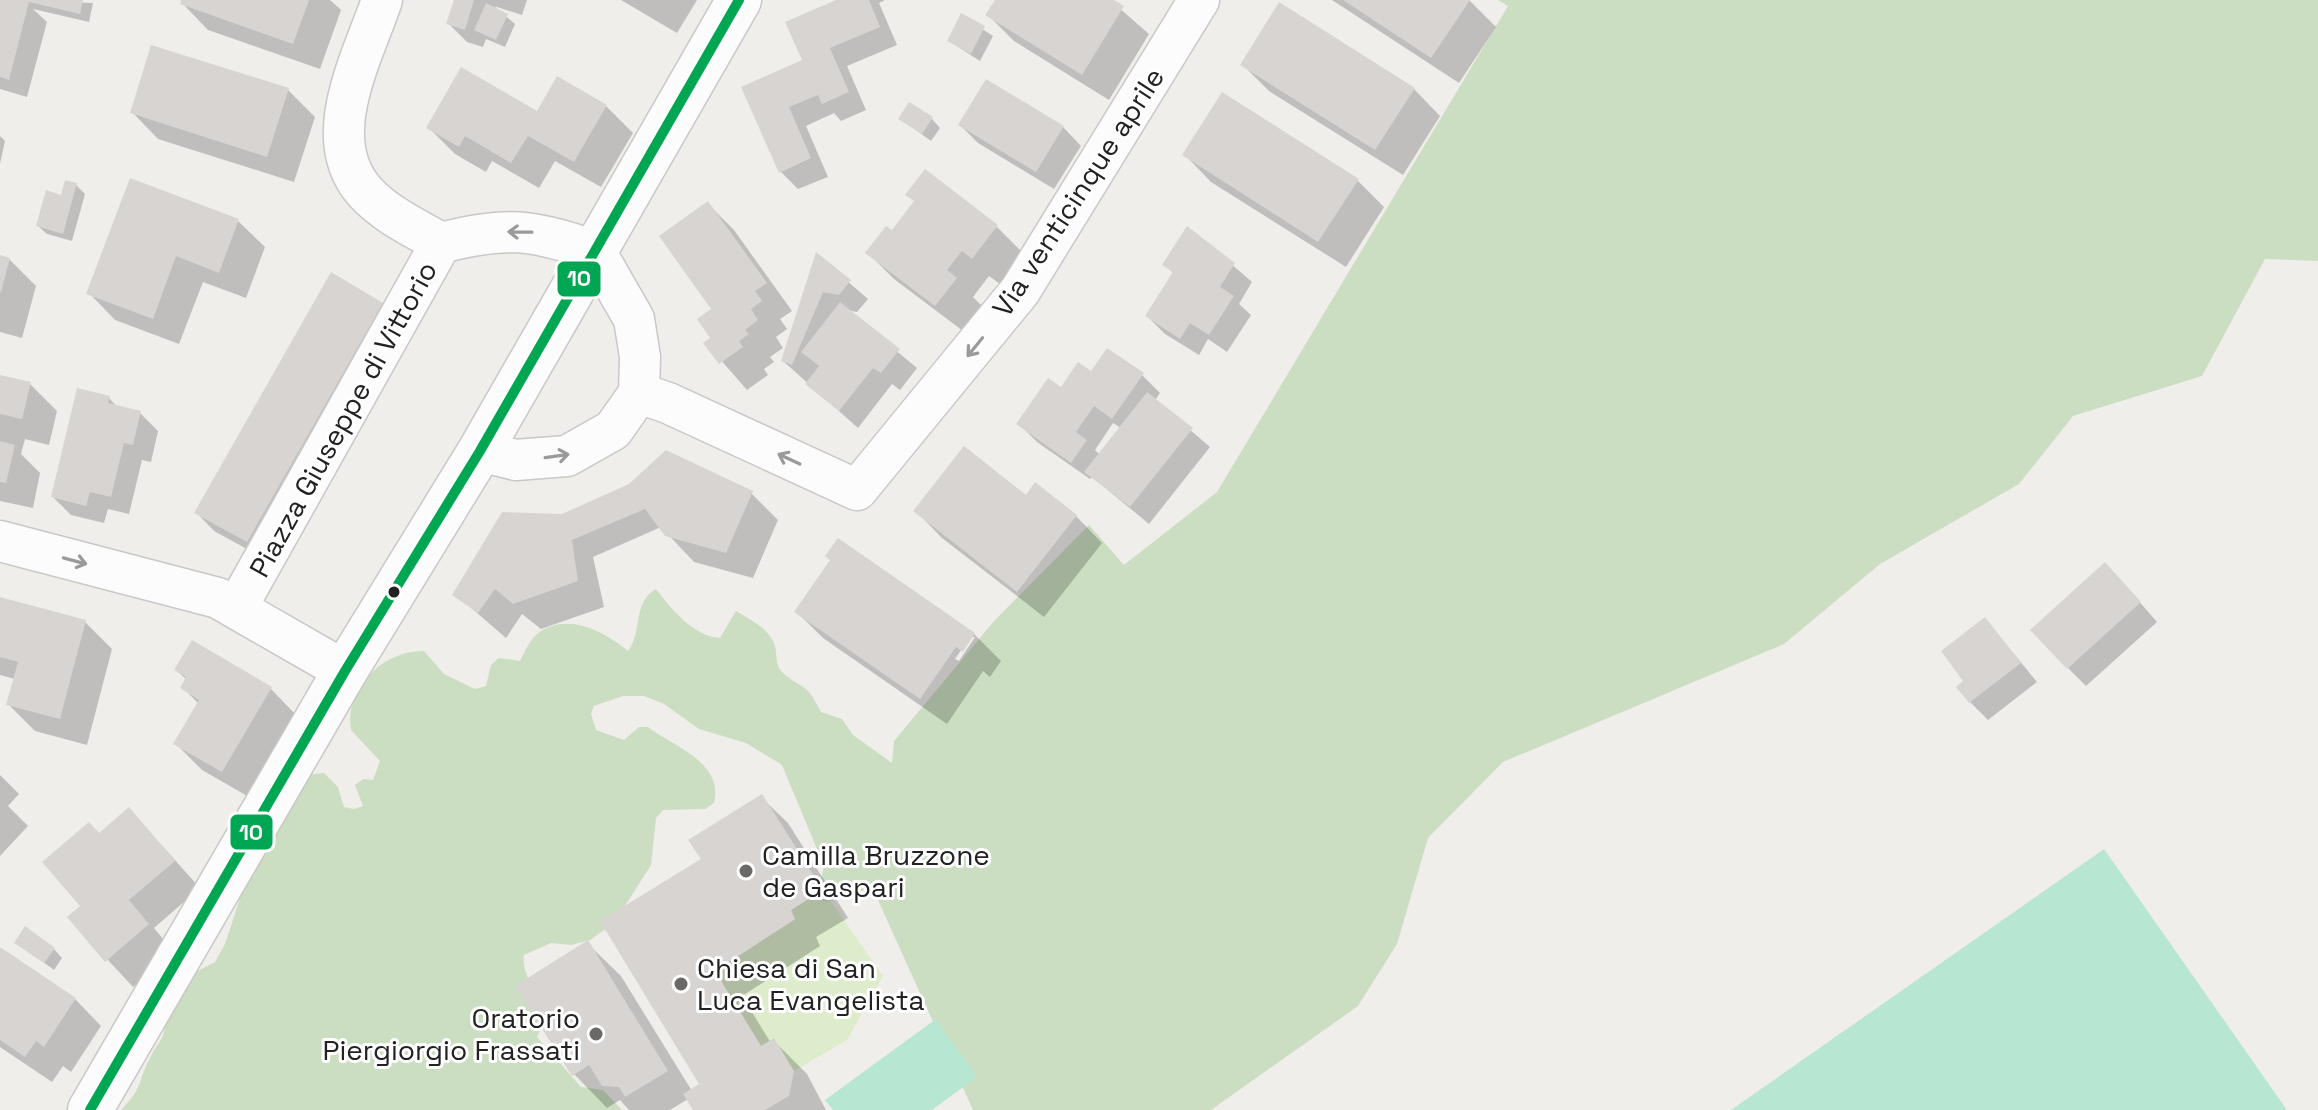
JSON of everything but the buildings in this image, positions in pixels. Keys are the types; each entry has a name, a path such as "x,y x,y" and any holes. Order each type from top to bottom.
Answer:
{"street":[{"path":"382,0 346,106 345,152 364,190 382,207 441,243"},
{"path":"90,1110 345,671 480,451 739,0"},
{"name":"Via venticinque aprile","path":"639,393 668,403 857,490 1020,291 1199,0"},
{"name":"Piazza Giuseppe di Vittorio","path":"237,607 441,243 486,231 543,232 595,251"},
{"path":"480,451 516,460 567,456 613,430 639,393 640,357 634,319 595,251"},
{"path":"0,541 218,598 345,671"}],"green space":[{"path":"1498,0 2318,0 2318,261 2265,259 2202,376 2073,416 2019,484 1880,564 1784,644 1503,762 1428,838 1397,944 1358,1006 1211,1110 973,1110 877,898 879,879 856,895 826,902 817,898 824,866 782,765 746,743 699,729 664,704 644,696 623,696 594,706 591,714 596,730 624,740 639,727 648,727 704,766 712,777 714,803 705,809 663,810 656,818 651,865 614,923 590,940 571,945 551,943 524,955 525,971 547,1018 537,1037 581,1087 603,1090 622,1110 121,1110 137,1090 163,1036 162,1007 186,977 215,962 225,944 260,837 304,775 324,773 338,787 344,807 354,809 363,806 355,785 363,779 373,780 380,761 351,730 350,715 360,687 381,665 394,657 424,651 444,674 475,689 486,686 491,665 499,658 520,661 537,634 560,624 584,626 628,651 644,602 656,589 692,627 710,636 720,638 736,611 758,624 774,643 778,666 783,673 808,691 821,712 842,719 853,735 892,763 894,741 995,620 1089,525 1124,565 1217,492 1508,6"},
{"path":"2104,849 2287,1110 1731,1110"},
{"path":"823,890 883,976 847,1040 794,1071 774,1039 761,1046 715,971 795,920 791,910"},
{"path":"936,1019 977,1077 932,1110 833,1110 825,1100"}],"transit line":[{"name":"10","path":"90,1110 345,671 480,451 739,0"}],"place":[{"name":"Camilla Bruzzone de Gaspari","path":"746,871"},
{"name":"Chiesa di San Luca Evangelista","path":"681,984"},
{"name":"Oratorio Piergiorgio Frassati","path":"596,1034"}]}
